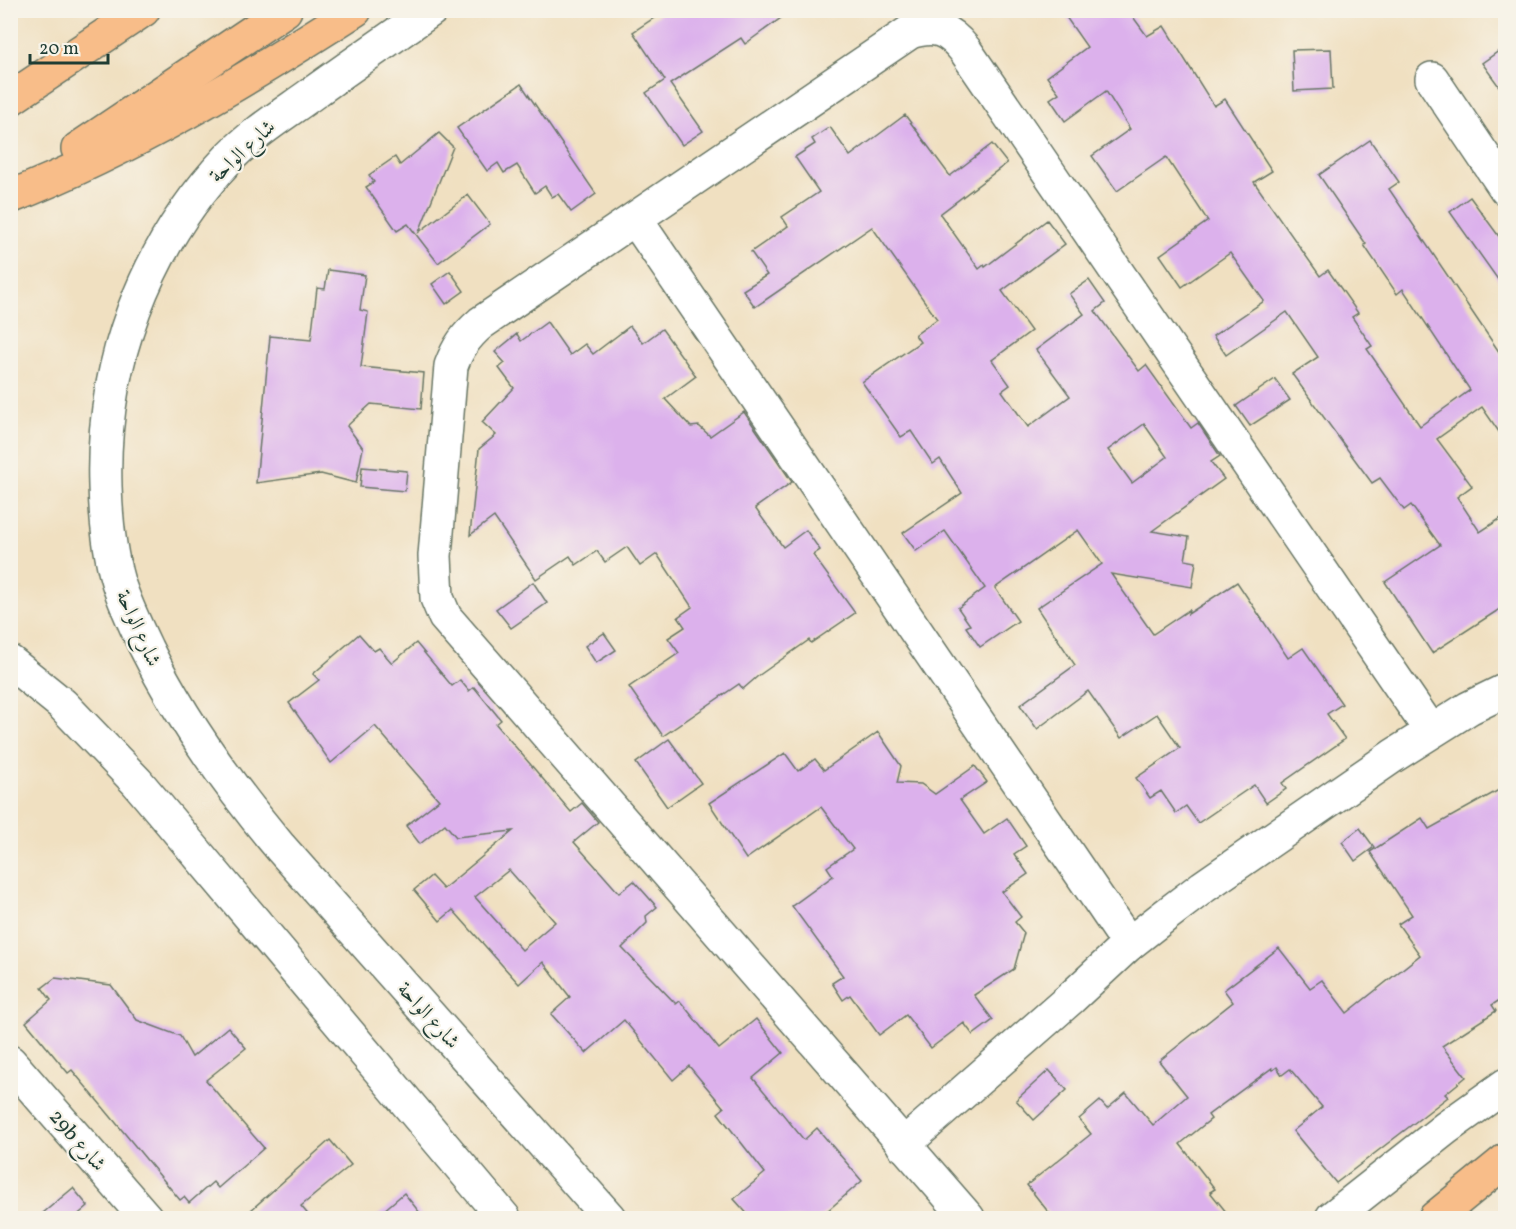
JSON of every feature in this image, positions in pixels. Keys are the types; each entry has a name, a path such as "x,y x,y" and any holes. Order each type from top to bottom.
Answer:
{"main road":[{"path":"10,99 143,10"},
{"path":"10,192 285,10"},
{"path":"10,197 74,170 155,129 295,49 355,10"},
{"path":"1435,1218 1506,1160"}],"street":[{"name":"شارع الواحة","path":"430,10 256,133 206,183 170,234 154,262 128,324 110,395 105,431 104,468 105,506 110,544 118,582 137,628 165,685 215,765 280,847 609,1218"},
{"path":"968,1218 445,617 437,598 435,556 449,383 457,349 467,335 481,323 910,32 925,27 941,30 955,38 1431,731"},
{"path":"1432,79 1506,189"},
{"path":"636,220 1129,944"},
{"path":"10,662 62,704 158,807 504,1218"},
{"path":"903,1145 1071,998 1129,944 1203,887 1431,731 1506,690"},
{"name":"29b شارع","path":"10,1062 147,1218"},
{"path":"1332,1218 1446,1128 1506,1085"}],"building":[{"path":"666,10 792,10 745,44 741,38 670,84 703,131 682,145 646,93 665,80 633,32"},
{"path":"1061,10 1128,10 1147,36 1164,26 1214,106 1225,99 1272,171 1254,182 1320,276 1328,270 1358,313 1352,317 1372,346 1367,349 1420,426 1470,390 1403,289 1397,294 1319,175 1370,140 1399,182 1389,189 1506,362 1506,442 1482,407 1437,439 1472,486 1457,497 1480,532 1506,515 1506,605 1432,653 1385,582 1440,545 1411,505 1404,510 1380,478 1372,483 1292,374 1318,357 1287,312 1226,355 1213,336 1264,301 1230,253 1182,287 1160,255 1208,221 1166,157 1117,191 1092,156 1130,129 1106,91 1065,121 1050,99 1059,93 1047,77 1087,47"},
{"path":"1506,46 1506,96 1482,63"},
{"path":"1331,49 1333,89 1294,91 1292,50"},
{"path":"521,84 596,194 571,212 558,194 552,197 545,186 535,193 517,165 504,173 498,163 487,171 457,128"},
{"path":"905,115 950,176 992,144 1007,163 940,214 979,269 984,265 985,267 1047,220 1065,244 1002,291 1031,331 992,360 1010,385 1002,391 1028,427 1070,396 1036,350 1084,314 1069,294 1089,280 1105,303 1095,311 1139,371 1146,365 1191,428 1198,423 1220,456 1211,462 1224,479 1152,531 1189,537 1185,560 1196,562 1192,587 1111,574 1153,634 1237,582 1288,658 1303,648 1342,704 1327,714 1345,739 1282,783 1286,789 1266,803 1254,785 1198,823 1186,806 1176,813 1161,791 1150,798 1136,778 1180,748 1157,714 1121,738 1088,691 1037,729 1020,705 1075,665 1037,608 1102,564 1078,530 995,588 1018,621 980,647 966,627 970,625 958,608 985,588 945,531 916,551 903,533 962,493 940,459 933,464 911,431 901,437 862,382 920,342 915,335 937,319 872,227 755,307 743,290 767,275 751,252 788,226 782,217 819,192 795,157 815,144 812,139 830,127 850,156","holes":["1144,424 1167,457 1132,483 1108,450"]},
{"path":"439,133 453,147 419,232 468,195 490,224 438,263 408,224 397,231 366,187 374,182 369,175 395,157 400,165"},
{"path":"1470,197 1506,246 1506,291 1450,212"},
{"path":"328,270 365,275 360,310 368,312 361,367 424,373 421,409 371,404 347,426 363,448 356,483 321,474 256,483 270,336 311,340 317,288 325,289"},
{"path":"450,271 464,291 446,304 432,284"},
{"path":"547,322 570,355 585,344 593,354 630,326 643,343 662,329 696,376 665,399 691,427 699,426 710,436 744,412 792,482 755,508 783,547 806,530 820,550 813,555 855,613 811,643 809,640 743,689 739,684 663,736 629,687 679,653 668,638 685,627 678,617 692,607 657,554 640,566 627,547 605,562 597,551 576,565 570,556 536,579 494,517 470,535 479,449 496,435 482,422 514,388 499,368 505,363 495,352 517,334 521,341"},
{"path":"1275,379 1290,400 1250,426 1236,406"},
{"path":"362,467 407,471 405,491 360,487"},
{"path":"533,582 547,603 511,628 496,609"},
{"path":"604,633 616,650 596,663 585,646"},
{"path":"359,634 374,651 379,648 392,663 416,643 452,686 460,680 469,691 474,687 501,720 496,724 571,812 582,803 598,822 574,842 619,893 634,881 657,907 646,916 647,923 622,948 676,1004 680,1001 719,1049 756,1019 783,1053 753,1078 804,1140 817,1128 862,1181 819,1218 751,1218 734,1199 765,1173 718,1113 724,1108 689,1066 673,1080 624,1020 586,1053 551,1014 570,997 543,962 519,984 453,910 440,921 414,890 431,876 443,889 513,831 456,837 445,824 420,844 406,826 439,800 375,726 331,763 289,703 319,680 313,674","holes":["509,870 555,922 522,950 475,897"]},
{"path":"878,732 901,766 897,783 921,784 935,794 975,766 987,782 960,800 984,834 1007,818 1026,846 1014,854 1028,874 1002,892 1021,917 1015,922 1024,933 1014,969 974,995 993,1020 973,1035 964,1023 931,1048 906,1015 879,1035 850,995 843,1000 832,983 843,976 792,906 833,876 827,867 853,849 821,807 746,859 709,803 785,753 798,771 815,759 824,770"},
{"path":"669,739 701,783 667,807 636,763"},
{"path":"1506,786 1506,996 1492,1005 1496,1011 1442,1046 1466,1077 1445,1094 1448,1097 1336,1183 1293,1131 1322,1107 1290,1069 1282,1075 1277,1067 1273,1070 1272,1068 1208,1115 1211,1119 1180,1144 1215,1189 1210,1192 1231,1218 1053,1218 1027,1185 1091,1134 1079,1119 1100,1101 1107,1109 1126,1093 1153,1125 1187,1096 1159,1061 1233,1002 1224,990 1279,948 1310,988 1322,980 1347,1013 1420,955 1398,924 1412,915 1370,852 1422,818 1429,829"},
{"path":"1360,828 1374,847 1355,861 1342,842"},
{"path":"55,978 111,985 137,1020 180,1036 192,1057 228,1027 246,1048 206,1080 264,1148 218,1188 213,1182 189,1203 184,1197 180,1200 72,1070 68,1073 26,1022 51,1000 42,988"},
{"path":"1049,1070 1067,1090 1034,1120 1016,1100"},
{"path":"330,1140 351,1165 301,1206 311,1218 242,1218"},
{"path":"73,1188 88,1206 74,1218 37,1218"},
{"path":"404,1193 424,1218 375,1218"}]}
